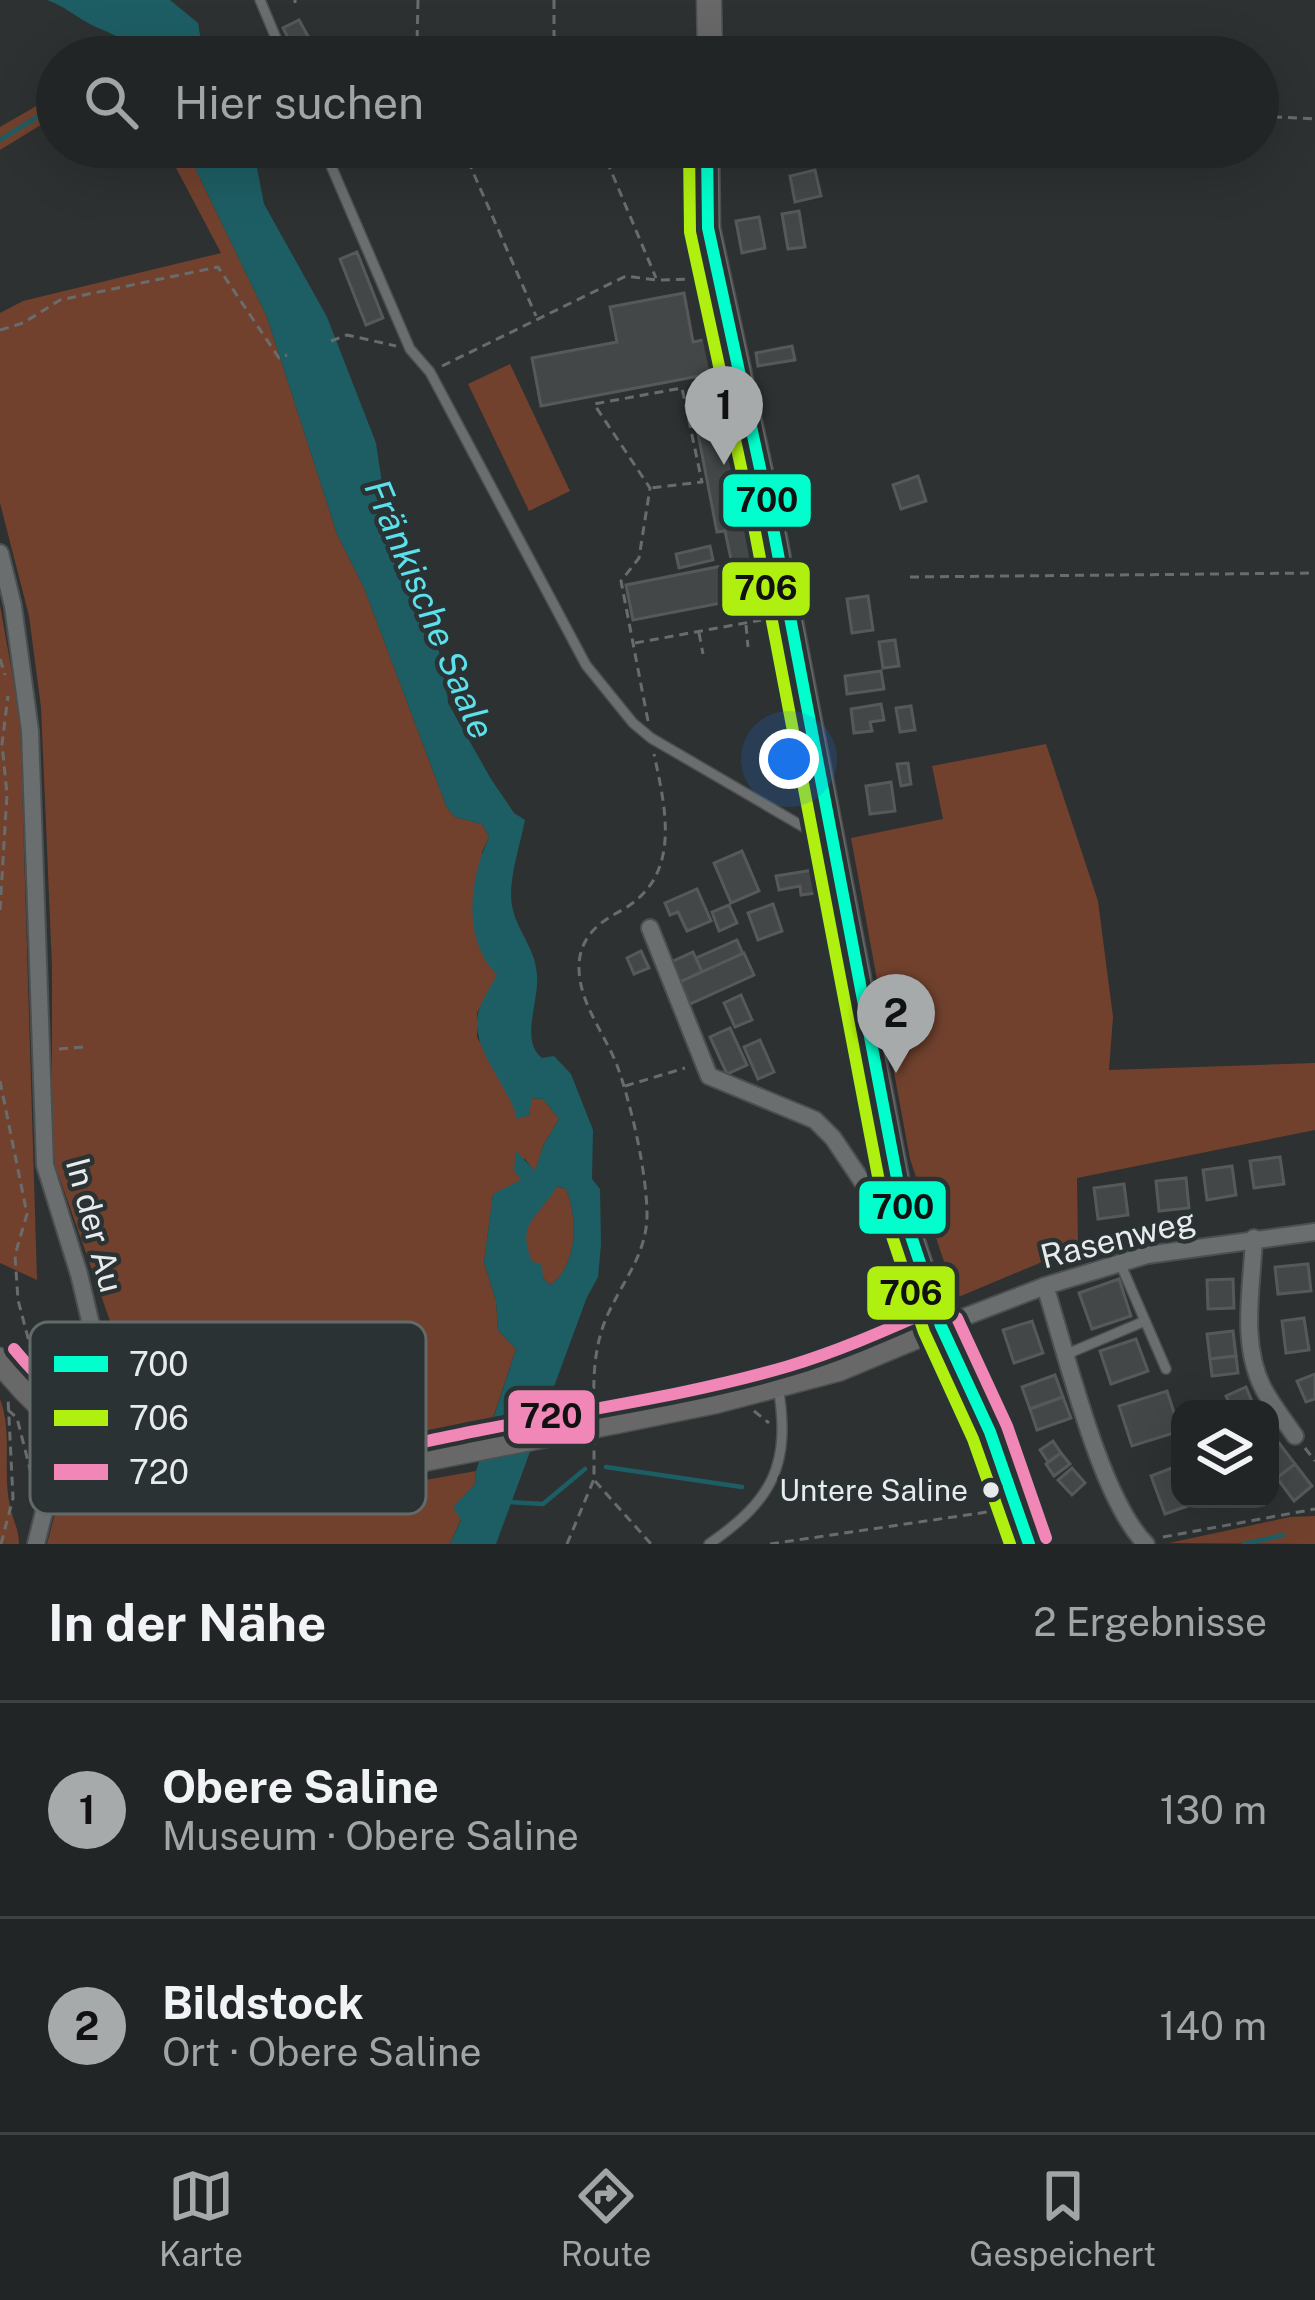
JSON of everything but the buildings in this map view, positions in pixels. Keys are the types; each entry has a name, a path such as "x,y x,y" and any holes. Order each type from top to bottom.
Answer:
{"main road":[{"path":"709,0 710,36"},
{"path":"707,168 708,228 773,528 904,1215 941,1326 990,1432 1029,1544"},
{"path":"426,1457 778,1386 838,1369 941,1326"},
{"path":"0,1360 30,1396"}],"street":[{"name":"In der Au","path":"0,554 13,606 30,731 45,1165 90,1322"},
{"path":"650,928 710,1076 815,1120 872,1196 904,1215"},
{"name":"Rasenweg","path":"941,1326 1120,1263 1254,1238 1315,1232"},
{"path":"1254,1238 1249,1337 1253,1362 1263,1388 1294,1436"},
{"path":"1046,1286 1103,1469 1132,1531 1144,1543"},
{"name":"In der Au","path":"36,1544 44,1514"}],"lane":[{"path":"260,0 275,36"},
{"path":"332,168 410,349 430,372 586,665 651,738 830,843"},
{"path":"1120,1263 1166,1369"},
{"path":"1067,1354 1145,1321"},
{"path":"709,1544 746,1518 772,1482 785,1428 778,1386"}],"path":[{"path":"417,36 418,0"},
{"path":"554,0 554,36"},
{"path":"1279,117 1315,119"},
{"path":"471,168 537,317"},
{"path":"610,168 656,280"},
{"path":"0,330 23,323 60,300 218,267 279,358 287,356"},
{"path":"430,372 626,276 694,280 719,274"},
{"path":"331,340 347,335 410,349"},
{"path":"606,1419 598,1344 647,1234 645,1189 624,1087 582,991 580,959 590,933 602,920 639,898 658,874 667,831 621,581 639,558 650,488 594,404 682,388 702,482 650,488"},
{"path":"910,577 1315,573"},
{"path":"633,643 748,622 748,647"},
{"path":"698,631 703,654"},
{"path":"0,658 9,687 2,744 7,794 0,910"},
{"path":"39,1050 84,1047"},
{"path":"624,1087 704,1063"},
{"path":"0,1081 27,1214 15,1256 18,1300 30,1345"},
{"path":"1,1544 13,1498 6,1408 8,1398 30,1379"},
{"path":"567,1544 594,1479 594,1433"},
{"path":"594,1479 651,1544"},
{"path":"770,1544 1017,1508"},
{"path":"1144,1543 1315,1510"}],"shaded area":[{"path":"36,106 36,128 0,150 0,127"},
{"path":"176,168 195,168 267,317 337,534 364,588 447,808 455,817 482,824 489,837 482,852 498,975 477,1013 477,1037 513,1100 517,1118 529,1115 531,1098 543,1099 559,1119 535,1172 524,1158 522,1180 493,1195 484,1262 496,1301 498,1330 516,1349 493,1418 426,1439 426,1322 110,1322 55,1165 41,707 29,616 0,503 0,313 23,301 221,253"},
{"path":"510,364 570,491 529,511 468,384"},
{"path":"0,605 20,718 37,1280 0,1263"},
{"path":"1046,744 1098,901 1113,1017 1109,1070 1315,1063 1315,1130 1077,1178 1078,1247 956,1298 910,1159 851,838 943,819 932,766"},
{"path":"556,1186 566,1189 574,1227 571,1253 551,1285 530,1258 524,1241 529,1221"},
{"path":"0,1399 6,1425 8,1493 19,1544 0,1544"},
{"path":"476,1471 475,1484 454,1507 461,1519 450,1544 47,1544 55,1514 426,1514 426,1480"},
{"path":"1315,1516 1315,1544 1169,1543 1290,1517"}],"water":[{"path":"47,0 170,0 198,23 200,36 114,36"},
{"path":"195,168 257,168 264,204 327,317 376,443 385,504 394,512 446,671 448,703 491,779 514,813 525,820 511,896 515,918 536,965 532,1042 542,1058 554,1056 571,1074 593,1130 592,1179 600,1189 598,1277 496,1544 450,1544 461,1520 453,1507 475,1484 516,1349 498,1330 496,1301 484,1262 493,1194 521,1180 514,1170 516,1151 535,1171 559,1119 543,1099 532,1098 529,1115 517,1119 484,1051 477,1024 479,1010 497,975 478,944 472,909 477,872 489,837 482,824 455,817 447,808 364,588 337,534 267,317","holes":["557,1186 566,1189 573,1213 571,1253 551,1285 543,1278 542,1265 532,1261 528,1228"]}],"waterway":[{"path":"0,140 36,118"},
{"path":"606,1467 742,1487"},
{"path":"507,1502 543,1504 585,1469"},
{"path":"1244,1544 1283,1535"}],"transit line":[{"name":"706","path":"689,168 690,232 755,532 886,1218 924,1332 973,1439 1010,1544"},
{"name":"700","path":"707,168 708,228 773,528 904,1215 941,1326 990,1432 1029,1544"},
{"name":"720","path":"426,1441 751,1377 826,1354 934,1309"},
{"name":"720","path":"957,1318 1007,1426 1046,1538"},
{"name":"720","path":"14,1349 30,1366"}],"place":[{"name":"Obere Saline","path":"724,465"},
{"name":"Bildstock","path":"896,1073"},
{"name":"Untere Saline","path":"991,1490"}],"water label":[{"name":"Fränkische Saale","path":"430,609"}]}
